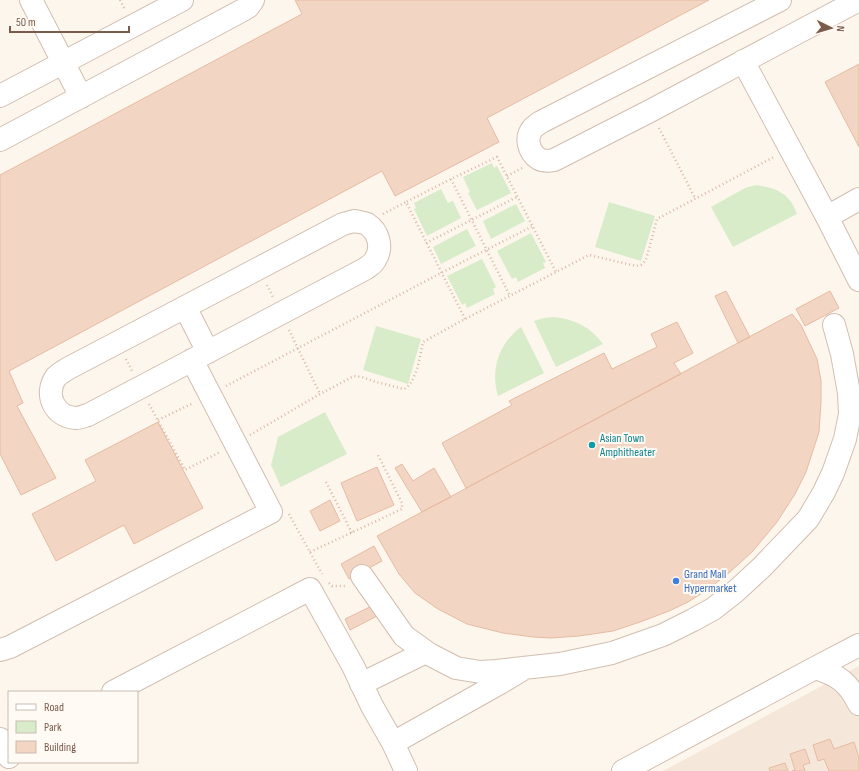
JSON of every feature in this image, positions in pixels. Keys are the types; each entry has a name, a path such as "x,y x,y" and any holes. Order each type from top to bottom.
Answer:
{"street":[{"path":"31,0 62,63 81,97"},
{"path":"0,96 182,0"},
{"path":"0,140 243,10 248,7 253,0"},
{"path":"780,0 541,122 533,127 529,135 529,144 532,153 539,159 546,161 554,160 650,111 859,0"},
{"path":"743,62 827,217 859,280"},
{"path":"827,217 859,199"},
{"path":"354,221 365,223 374,230 379,240 379,252 374,262 365,269 88,415 77,418 65,416 56,409 51,398 51,386 57,376 186,307 344,224 354,221"},
{"path":"3,651 270,512 210,394 186,307"},
{"path":"362,576 404,636 426,652 456,668 480,672 496,672 560,664 612,653 663,635 693,620 713,608 736,591 808,519 851,442 845,439 850,414 849,393 842,354 834,326"},
{"path":"115,691 310,589 393,743 406,771"},
{"path":"623,771 859,645"},
{"path":"361,684 426,652"},
{"path":"393,743 524,668"},
{"path":"815,668 828,672 843,681 854,694 859,704"}],"path":[{"path":"650,111 695,198"},
{"path":"118,343 185,470 235,444 320,394 354,376 404,389 408,387 415,374 423,342 464,319 589,255 636,266 641,265 646,260 657,219 790,149"},
{"path":"464,319 406,202 451,179 497,157 556,272"},
{"path":"451,179 510,296"},
{"path":"426,243 517,197"},
{"path":"158,420 532,226"},
{"path":"310,552 402,509 402,503 377,453"},
{"path":"326,482 352,533"},
{"path":"288,511 324,578"},
{"path":"328,582 332,586 350,585 362,576"}],"shaded area":[{"path":"859,666 859,771 663,771"}],"green space":[{"path":"492,163 494,168 497,166 511,193 477,210 468,193 470,192 463,177"},
{"path":"756,185 776,190 786,196 797,214 733,247 711,207 745,188"},
{"path":"441,189 448,203 453,201 461,218 427,236 414,209 416,208 414,203"},
{"path":"609,202 655,216 641,261 595,247"},
{"path":"516,204 525,221 491,239 483,221"},
{"path":"467,229 476,246 441,264 433,247"},
{"path":"531,233 546,262 543,263 545,268 518,282 516,277 512,279 497,251"},
{"path":"482,259 496,287 493,289 495,294 467,308 465,303 462,305 447,276"},
{"path":"554,317 582,325 593,333 603,344 556,367 534,321"},
{"path":"376,326 421,339 408,384 363,370"},
{"path":"521,327 544,373 498,396 495,376 498,358 507,341 513,333"},
{"path":"325,412 347,454 281,487 271,465 278,437"}],"building":[{"path":"295,0 709,0 487,118 499,142 395,196 382,171 9,371 23,403 17,406 56,478 21,495 0,454 0,175 302,14"},
{"path":"859,64 859,147 825,82"},
{"path":"726,291 750,337 738,343 715,296"},
{"path":"830,291 839,308 805,326 796,309"},
{"path":"792,314 801,325 817,359 821,381 819,432 806,472 795,494 777,522 752,552 707,590 688,602 669,611 613,631 551,638 503,633 467,624 438,609 415,593 399,574 377,536"},
{"path":"677,322 693,353 674,363 681,374 466,488 442,443 512,405 509,401 604,353 612,369 657,347 651,334"},
{"path":"158,422 203,508 134,544 124,525 56,561 32,514 96,481 85,460"},
{"path":"402,464 413,481 434,468 451,497 422,512 395,468"},
{"path":"377,467 394,505 357,521 341,483"},
{"path":"330,500 340,521 320,531 310,511"},
{"path":"374,546 382,561 349,579 341,564"},
{"path":"376,604 381,614 350,630 345,619"},
{"path":"830,739 834,749 854,742 859,758 859,771 829,771 824,759 818,761 813,745"},
{"path":"805,749 810,763 803,765 805,771 792,771 795,770 790,754"},
{"path":"785,763 788,771 770,771 769,768"}],"place":[{"name":"Asian Town Amphitheater","path":"592,445"},
{"name":"Grand Mall Hypermarket","path":"676,581"}]}
